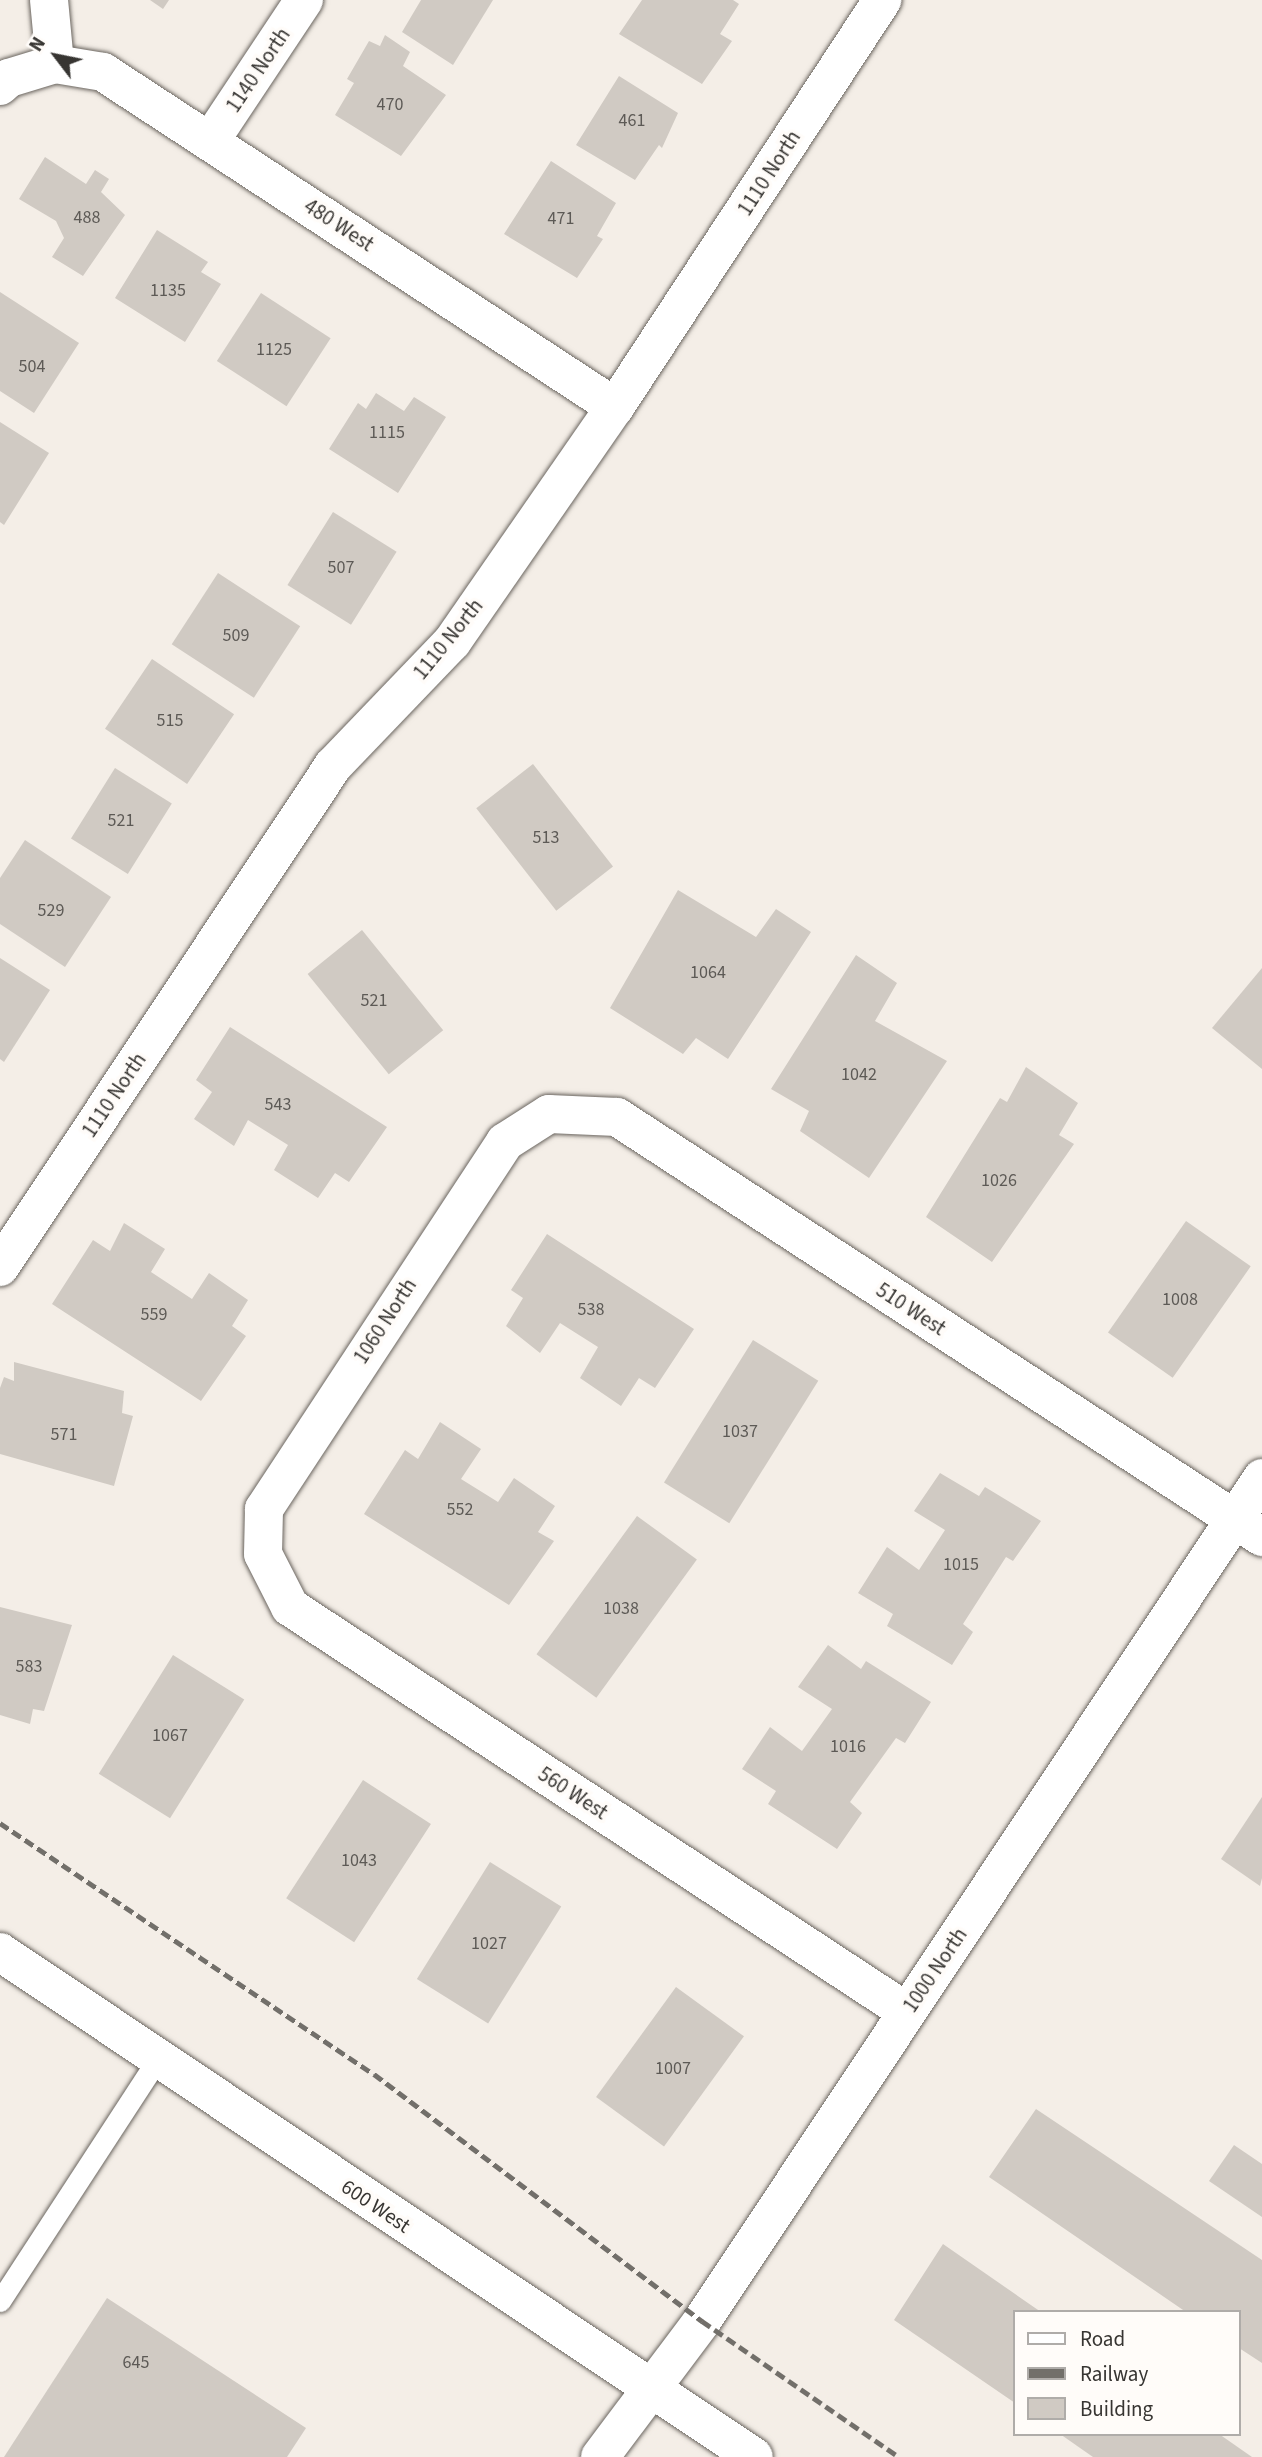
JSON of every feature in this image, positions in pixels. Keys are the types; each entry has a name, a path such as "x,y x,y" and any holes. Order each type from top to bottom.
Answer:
{"street":[{"path":"0,86 9,78 55,64 49,0"},
{"name":"1140 North","path":"211,140 304,0"},
{"name":"1110 North","path":"0,1267 333,766 452,642 615,407 882,0"},
{"name":"480 West","path":"55,64 103,72 211,140 615,407"},
{"name":"510 West","path":"549,1114 617,1117 1248,1528"},
{"name":"1060 North","path":"263,1554 264,1509 384,1321 505,1142 549,1114"},
{"name":"1000 North","path":"600,2457 702,2321 907,2012 1248,1528 1262,1478"},
{"name":"560 West","path":"263,1554 290,1607 907,2012"},
{"name":"600 West","path":"0,1952 650,2390 754,2457"}],"lane":[{"path":"0,2301 158,2059"}],"building":[{"path":"150,0 169,0 163,9"},
{"path":"421,0 493,0 453,65 402,32"},
{"path":"642,0 733,0 739,4 720,34 732,41 702,84 619,34"},
{"path":"385,35 410,52 403,66 446,95 401,156 335,115 354,83 347,79 369,41 380,46"},
{"path":"619,76 678,113 662,148 659,145 635,180 576,145"},
{"path":"45,157 86,184 95,170 109,179 101,192 125,215 83,276 52,257 64,238 56,221 19,199"},
{"path":"551,161 616,203 597,236 603,239 577,278 504,234"},
{"path":"157,230 208,262 201,272 221,284 185,342 115,298"},
{"path":"0,292 79,343 34,413 0,391"},
{"path":"261,293 331,338 286,406 217,361"},
{"path":"376,393 404,411 414,397 446,417 398,493 329,449 358,403 366,409"},
{"path":"0,422 49,453 4,525 0,522"},
{"path":"333,512 397,552 351,625 287,585"},
{"path":"218,573 300,626 254,698 172,644"},
{"path":"152,659 234,714 187,784 105,729"},
{"path":"533,764 613,866 556,911 476,808"},
{"path":"115,768 172,804 128,874 71,838"},
{"path":"25,840 111,897 65,967 0,924 0,878"},
{"path":"678,890 756,937 776,909 811,932 728,1059 696,1038 683,1054 610,1008"},
{"path":"362,930 443,1030 389,1074 308,974"},
{"path":"856,955 897,983 875,1021 947,1061 869,1178 800,1131 809,1111 771,1089"},
{"path":"0,958 50,990 4,1062 0,1059"},
{"path":"1262,968 1262,1069 1212,1028"},
{"path":"230,1027 387,1127 349,1182 335,1173 318,1198 274,1170 288,1145 248,1120 234,1146 194,1119 212,1092 196,1080"},
{"path":"1026,1067 1078,1103 1059,1135 1074,1144 992,1262 926,1217 1000,1098 1007,1102"},
{"path":"1186,1221 1251,1266 1173,1378 1108,1332"},
{"path":"124,1223 165,1249 151,1272 192,1299 209,1273 248,1300 232,1326 246,1336 201,1401 52,1304 93,1240 110,1251"},
{"path":"547,1234 694,1329 655,1388 639,1378 621,1406 580,1378 598,1347 560,1323 540,1353 506,1326 523,1298 511,1290"},
{"path":"753,1340 818,1381 729,1523 664,1482"},
{"path":"14,1362 124,1391 122,1413 133,1416 114,1486 0,1454 0,1388 4,1377 14,1381"},
{"path":"440,1422 481,1449 461,1479 498,1502 514,1478 555,1506 538,1532 554,1541 509,1605 364,1514 405,1450 418,1459"},
{"path":"940,1473 979,1496 985,1487 1041,1521 1013,1561 1006,1557 963,1624 973,1632 952,1665 887,1626 893,1614 858,1593 887,1547 919,1570 945,1530 914,1511"},
{"path":"637,1516 697,1559 596,1698 536,1654"},
{"path":"0,1607 72,1625 44,1711 33,1709 30,1724 0,1715"},
{"path":"828,1645 861,1669 866,1661 931,1702 905,1743 896,1738 850,1802 862,1813 837,1849 768,1804 776,1791 742,1769 770,1727 802,1751 832,1709 798,1687"},
{"path":"173,1655 244,1700 170,1818 99,1774"},
{"path":"363,1780 431,1824 354,1942 286,1898"},
{"path":"1262,1797 1262,1878 1260,1886 1221,1859"},
{"path":"490,1862 561,1907 488,2024 417,1979"},
{"path":"676,1987 744,2036 664,2146 596,2097"},
{"path":"1036,2109 1262,2260 1262,2363 1241,2349 1241,2310 1183,2310 989,2177"},
{"path":"1234,2145 1262,2164 1262,2217 1209,2181"},
{"path":"943,2244 1038,2310 1014,2310 1014,2402 894,2320"},
{"path":"107,2298 306,2428 287,2457 4,2457"},
{"path":"1063,2436 1222,2436 1252,2457 1093,2457"}],"railway":[{"path":"0,1823 374,2074 702,2321 899,2457"}]}
